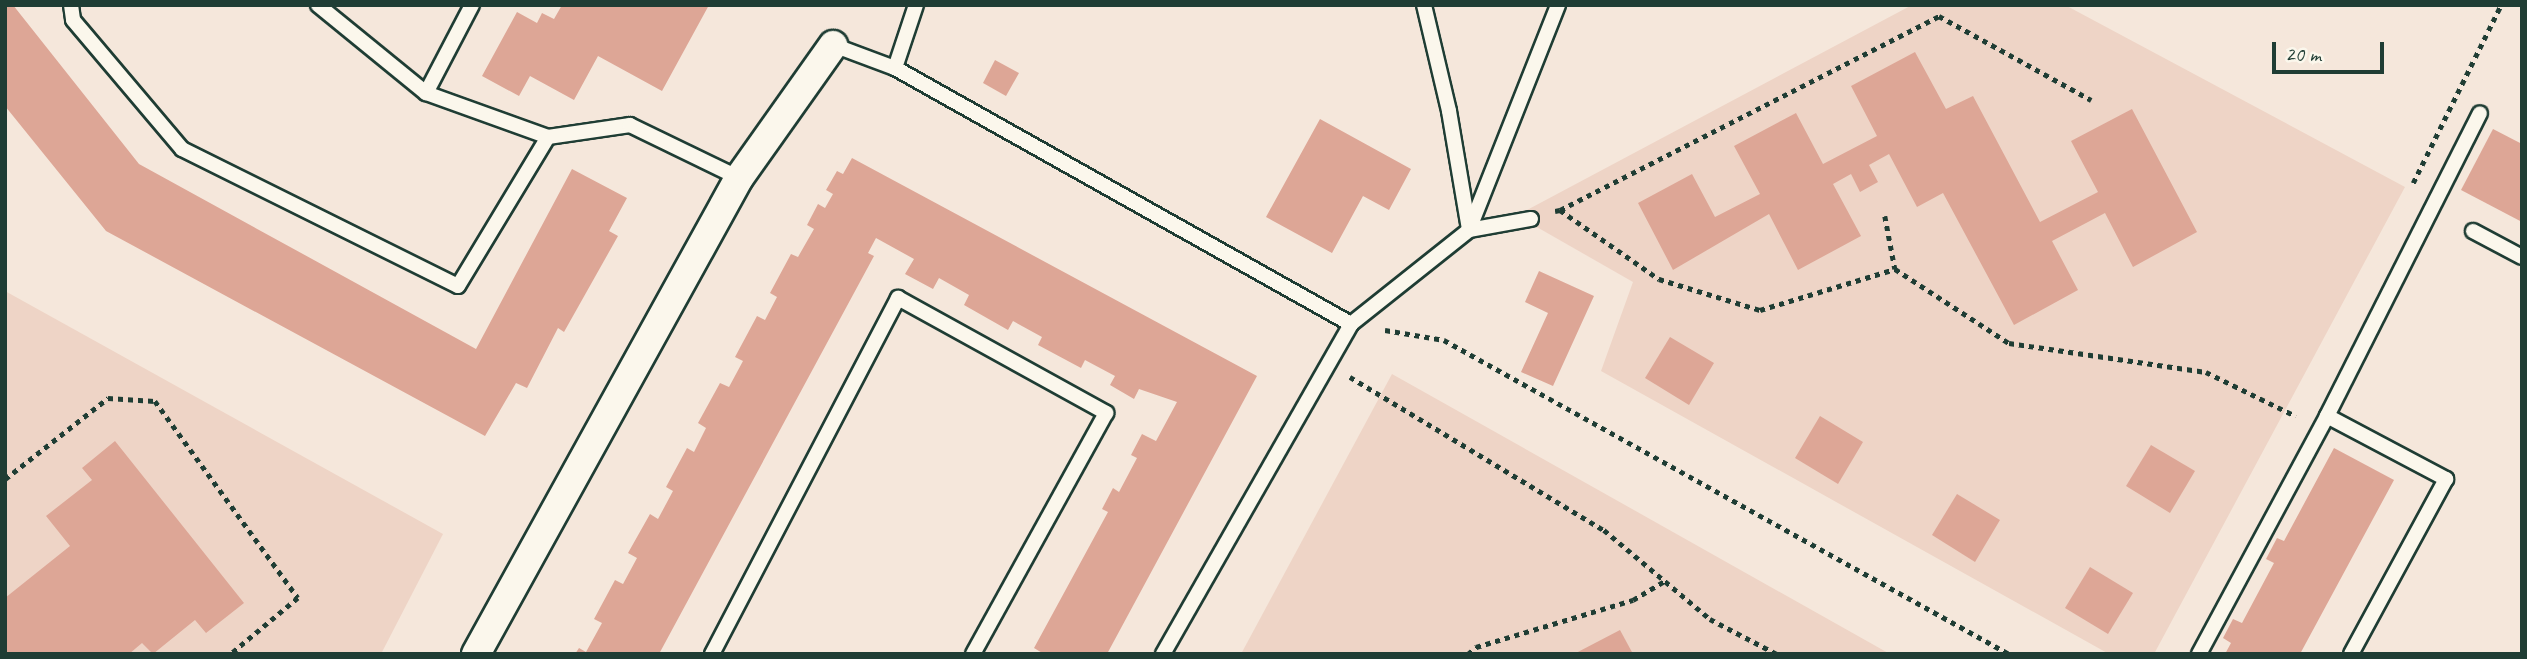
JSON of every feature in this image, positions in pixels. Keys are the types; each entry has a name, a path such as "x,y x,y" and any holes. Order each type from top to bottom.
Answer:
{"street":[{"path":"476,654 739,178 832,44"}],"lane":[{"path":"71,5 73,20 182,149 458,286 548,136"},
{"path":"318,5 426,93 548,136 630,125 739,178"},
{"path":"426,93 472,5"},
{"path":"895,68 916,5"},
{"path":"1424,5 1449,111 1469,230"},
{"path":"1469,230 1558,5"},
{"path":"832,44 895,68 1351,324"},
{"path":"2199,654 2327,416 2480,113"},
{"path":"1163,654 1351,324 1469,230 1531,219"},
{"path":"2473,231 2522,257"},
{"path":"712,654 898,298 1106,413 973,654"},
{"path":"2327,416 2446,479 2351,654"}],"path":[{"path":"2416,170 2501,5"},
{"path":"1531,219 1560,210 1939,16 2091,100"},
{"path":"1560,210 1659,279 1760,310 1895,269"},
{"path":"1885,216 1895,269 2009,343 2206,372 2296,416"},
{"path":"1351,324 1444,340 2009,654"},
{"path":"1328,365 1604,530 1710,619 1777,654"},
{"path":"5,480 108,398 155,401 298,598 231,654"},
{"path":"1468,654 1476,647 1633,600 1665,582"}],"shaded area":[{"path":"1912,5 2065,5 2405,187 2154,654 2109,654 1601,371 1633,282 1535,226 1527,210"},
{"path":"5,291 443,534 381,654 5,654"},
{"path":"1392,374 1890,654 1241,654"}],"building":[{"path":"5,5 13,5 139,164 476,349 572,169 627,198 609,231 618,236 564,332 558,328 527,388 516,383 485,436 106,231 5,106"},
{"path":"562,5 709,5 662,91 598,56 574,100 530,76 519,96 482,76 517,12 537,23 542,13 554,19"},
{"path":"1915,52 1946,109 1973,96 2040,222 2098,192 2071,141 2132,109 2197,232 2133,267 2105,213 2052,241 2078,290 2014,325 1943,193 1917,207 1889,154 1869,165 1878,182 1860,192 1851,174 1833,184 1861,236 1798,270 1769,214 1673,270 1638,203 1692,174 1715,217 1760,194 1734,146 1796,113 1823,164 1877,136 1851,86"},
{"path":"995,60 1019,73 1006,96 983,83"},
{"path":"1320,119 1411,169 1389,210 1363,196 1332,253 1266,217"},
{"path":"2493,129 2522,144 2522,222 2461,190"},
{"path":"852,158 1257,376 1107,654 1044,654 1034,648 1108,512 1102,509 1113,488 1119,492 1137,458 1131,455 1142,434 1156,441 1177,402 1139,389 1134,399 1110,385 1115,376 1085,360 1081,368 1038,345 1042,337 1013,321 1008,330 964,305 969,295 939,278 933,289 905,274 914,259 876,238 868,253 874,256 659,654 575,654 579,648 586,652 602,623 594,619 615,580 623,584 637,558 628,553 650,514 658,519 673,491 666,487 687,448 694,452 706,428 698,423 720,383 729,387 743,361 735,357 757,316 765,320 777,297 770,293 791,254 798,257 814,229 807,225 818,204 825,208 833,194 826,190 837,171 843,174"},
{"path":"1539,271 1594,296 1553,386 1521,372 1548,313 1525,302"},
{"path":"1670,337 1714,363 1689,405 1645,378"},
{"path":"1820,416 1863,442 1838,484 1795,458"},
{"path":"115,441 244,603 206,633 195,620 153,654 142,643 129,654 5,654 5,598 70,546 46,516 92,480 82,468"},
{"path":"2151,445 2195,471 2170,513 2126,486"},
{"path":"2334,448 2394,480 2300,654 2225,654 2231,643 2223,638 2233,619 2242,623 2274,563 2266,559 2277,538 2284,541"},
{"path":"1957,494 2000,520 1975,562 1932,535"},
{"path":"2090,567 2133,593 2108,634 2065,608"},
{"path":"1620,630 1633,654 1574,654"}]}
